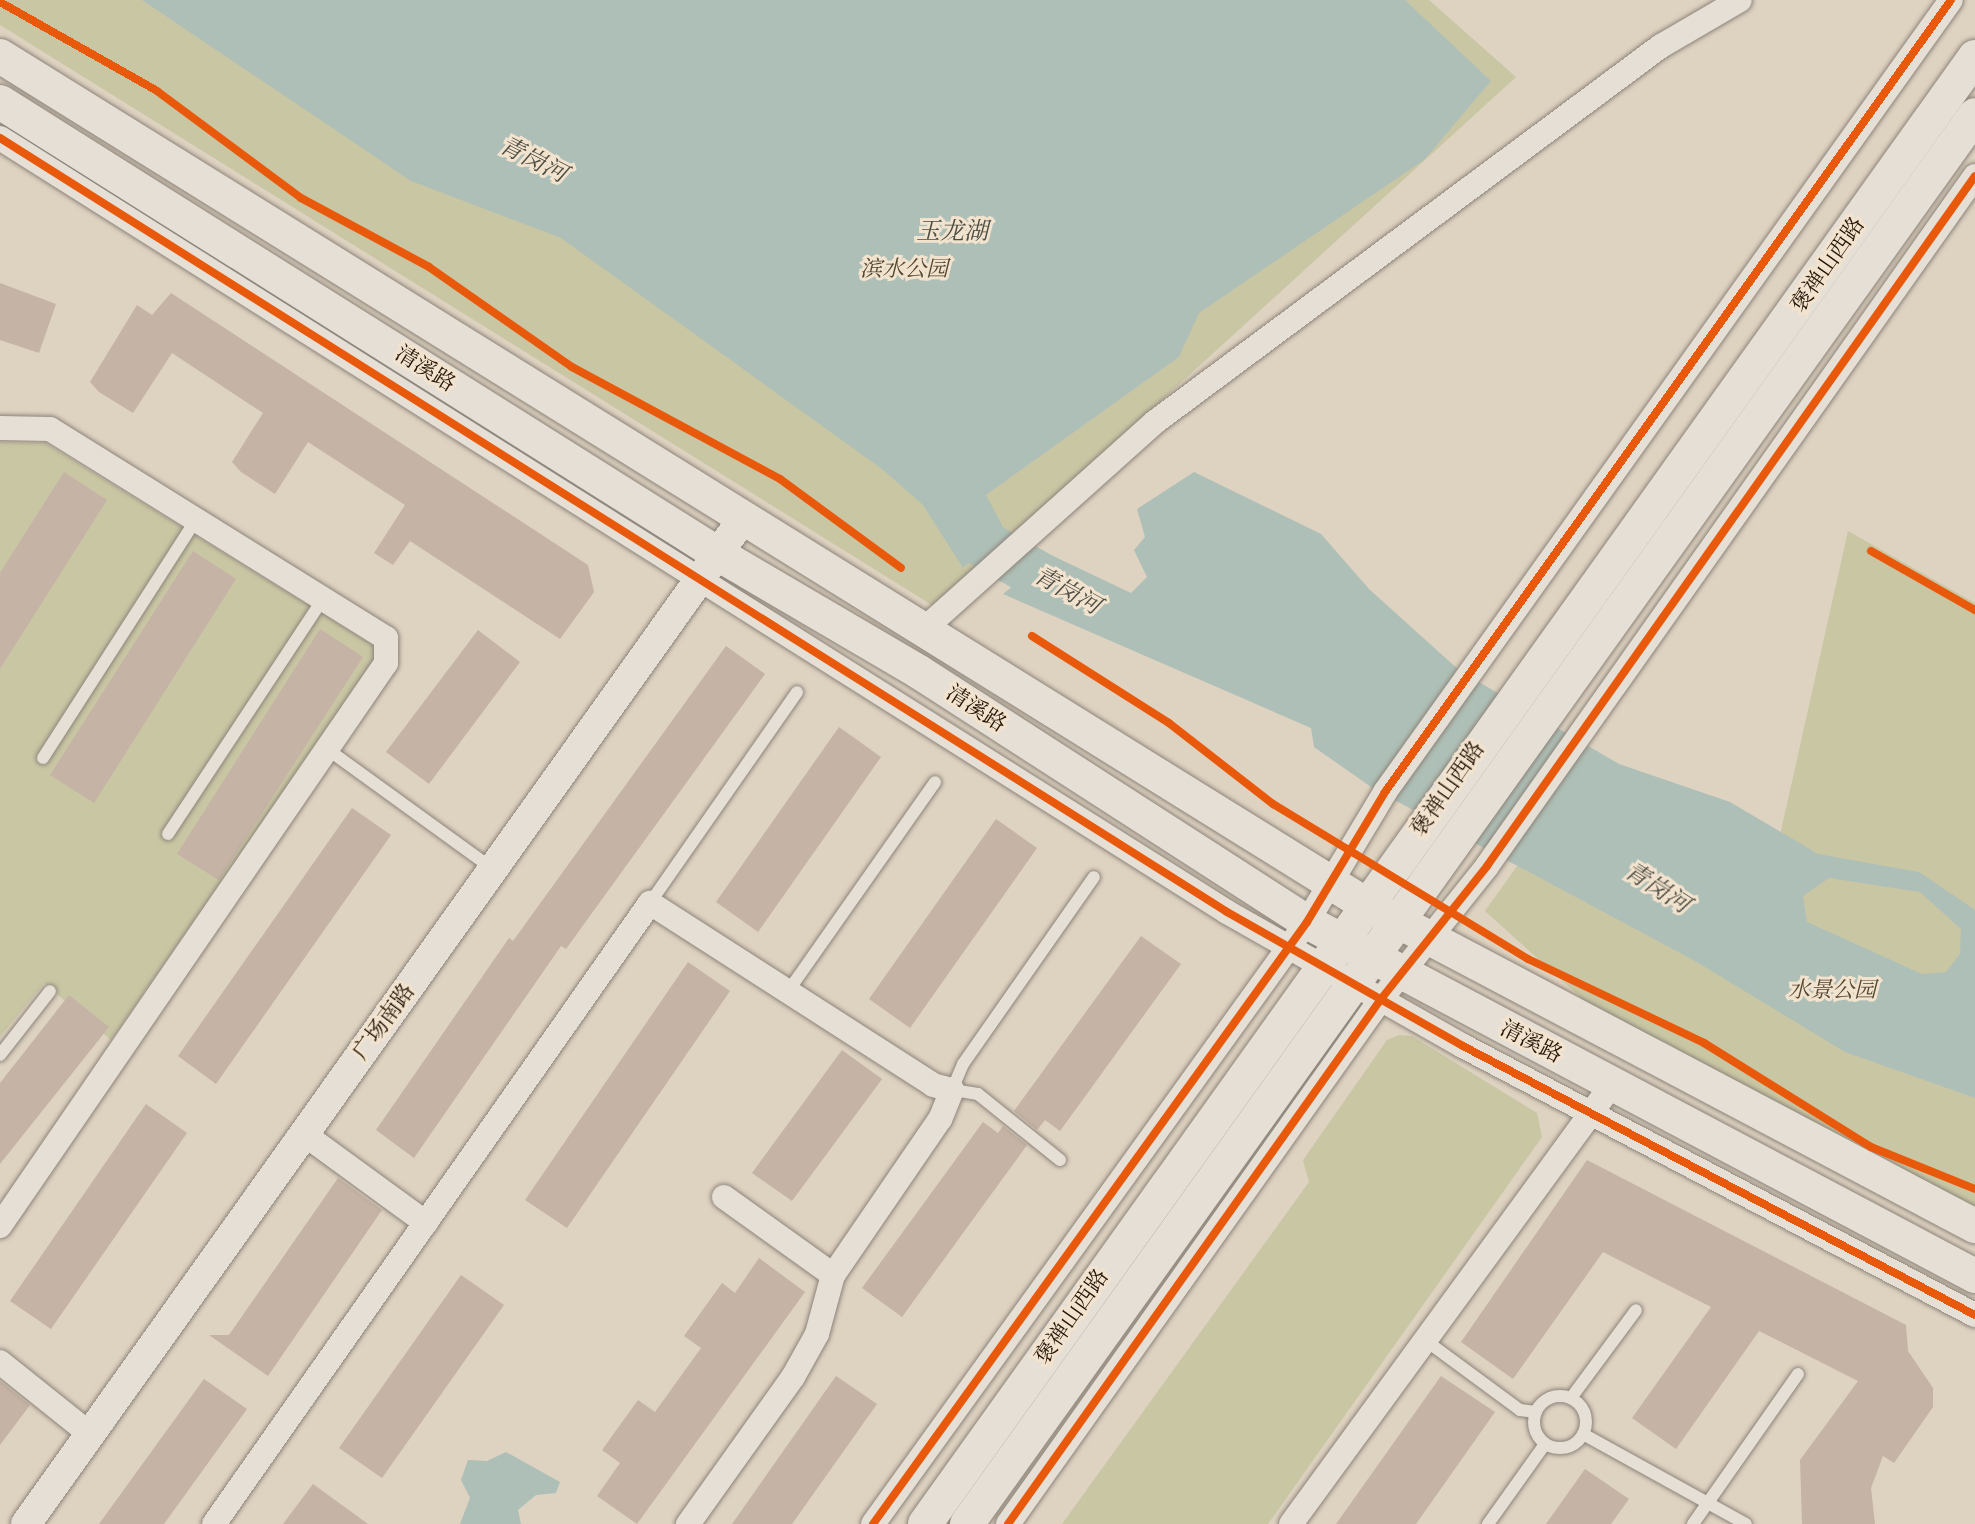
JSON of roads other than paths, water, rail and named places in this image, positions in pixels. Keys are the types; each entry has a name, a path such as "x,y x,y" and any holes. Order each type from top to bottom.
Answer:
{"main road":[{"name":"清溪路","path":"0,56 742,520 1365,904 1975,1226"},
{"name":"褒禅山西路","path":"925,1524 1525,680 1975,57"},
{"name":"清溪路","path":"0,102 708,567 919,672 1298,934 1391,986 1613,1083 1975,1276"},
{"name":"褒禅山西路","path":"967,1524 1553,700 1975,115"}],"street":[{"path":"922,631 1155,422 1661,46 1740,0"},
{"path":"873,1524 1298,934 1385,792 1951,0"},
{"path":"0,138 708,567"},
{"path":"1008,1524 1391,986 1487,866 1975,176"},
{"path":"0,428 50,429 386,638 386,663 0,1226"},
{"name":"广场南路","path":"26,1524 742,520"},
{"path":"214,1524 650,903 933,1085 952,1090 940,1119 833,1275 817,1334 793,1377 688,1524"},
{"path":"1391,986 1591,1113 1975,1315"},
{"path":"1291,1524 1613,1083"},
{"path":"304,1134 426,1223"},
{"path":"724,1197 833,1275"},
{"path":"0,1362 90,1434"}],"lane":[{"path":"43,758 196,520"},
{"path":"168,834 323,599"},
{"path":"650,903 797,692"},
{"path":"327,749 493,869"},
{"path":"789,990 935,782"},
{"path":"1060,1160 978,1094 952,1090 963,1064 1094,877"},
{"path":"0,1055 50,991"},
{"path":"1571,1398 1636,1310"},
{"path":"1425,1340 1520,1410 1536,1412 1554,1397 1571,1398 1583,1409 1583,1434 1570,1446 1545,1444 1535,1430 1536,1412"},
{"path":"1693,1524 1798,1374"},
{"path":"1583,1434 1746,1524"},
{"path":"1488,1524 1545,1444"}],"water":[{"name":"玉龙湖","path":"142,0 1405,0 1491,81 1424,160 1199,313 1179,357 986,495 1004,529 963,568 923,505 882,469 561,238 411,181"},
{"path":"1194,472 1321,534 1369,589 1460,671 1619,764 1730,802 1818,854 1919,872 1975,910 1975,1098 1845,1052 1695,961 1374,789 1314,747 1311,728 1003,594 1051,555 1131,593 1147,577 1134,550 1145,537 1137,509","holes":["1829,878 1920,892 1961,929 1960,954 1946,972 1922,974 1807,922 1803,896"]},
{"path":"506,1452 560,1482 556,1493 536,1495 518,1510 521,1524 460,1524 470,1498 461,1480 468,1460 487,1461"}],"waterway":[{"name":"青岗河","path":"947,494 973,538 1087,603"}],"park label":[{"name":"滨水公园","path":"904,270"},
{"name":"水景公园","path":"1832,991"}]}
